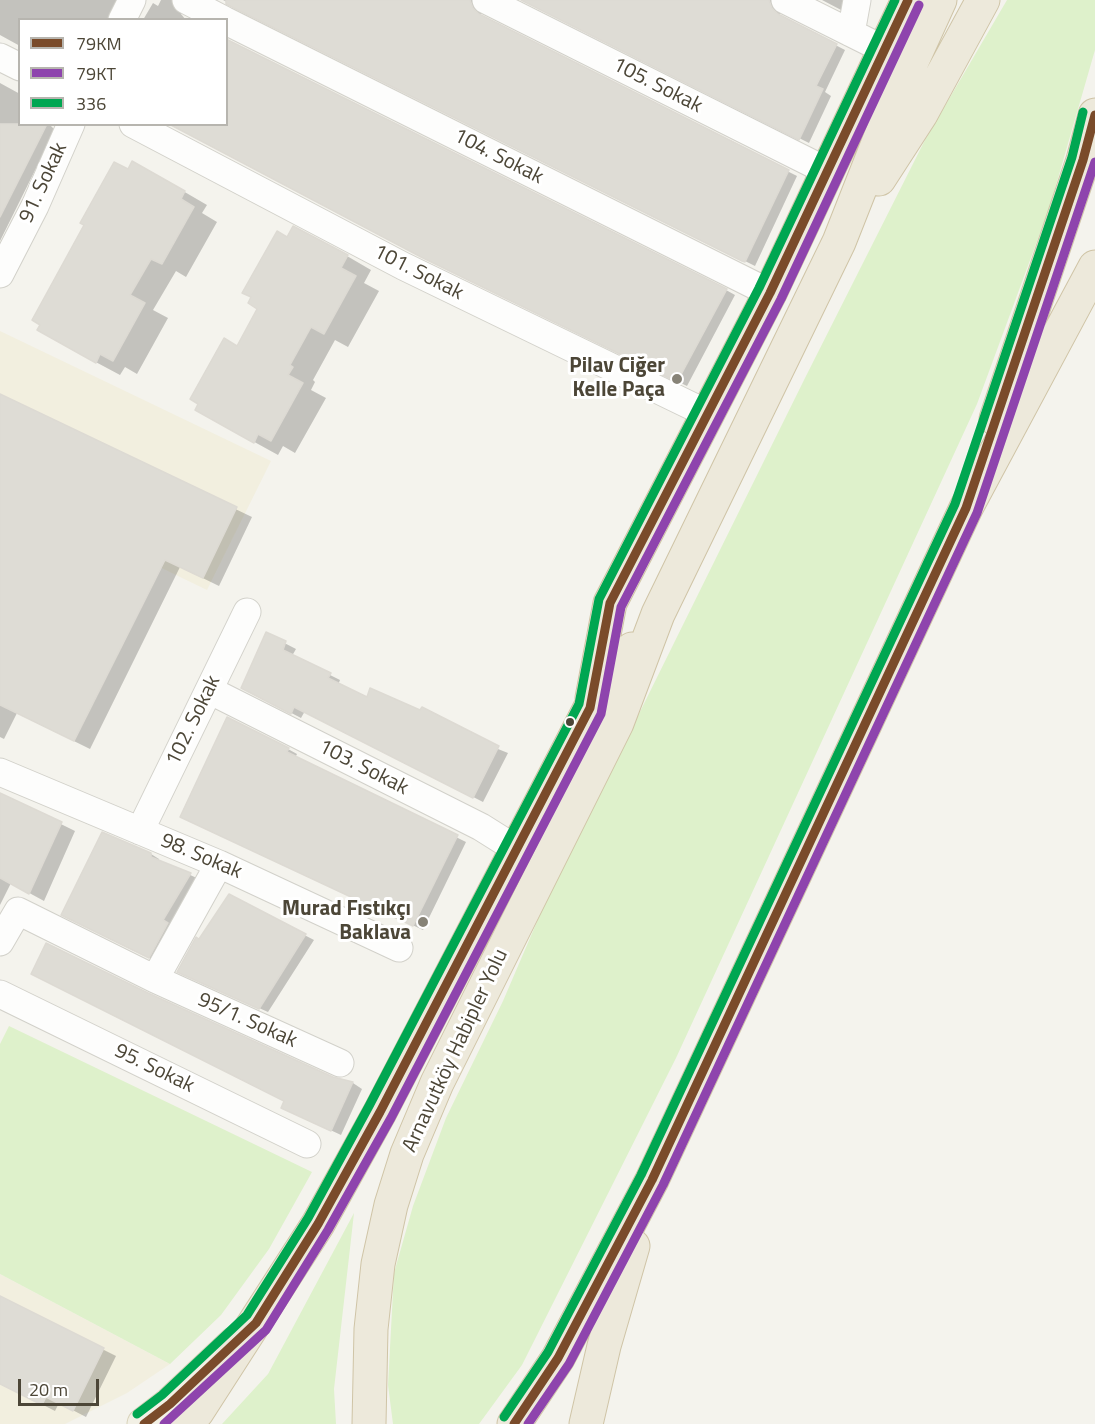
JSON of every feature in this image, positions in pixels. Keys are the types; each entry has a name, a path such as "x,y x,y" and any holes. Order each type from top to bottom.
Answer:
{"highway":[{"path":"590,708 610,603 770,293 829,172 908,0"},
{"path":"183,1424 197,1412 318,1224 380,1112 590,708 658,614 839,242 899,90 940,0"},
{"path":"839,242 921,114 983,0"},
{"path":"966,508 1083,160 1095,115"},
{"path":"514,1424 558,1358 652,1180 966,508 1095,267"},
{"name":"Arnavutköy Habipler Yolu","path":"369,1424 371,1329 378,1264 391,1205 407,1154 437,1083 513,927 617,723 658,614"},
{"path":"513,927 516,849"},
{"path":"586,1424 604,1347 652,1180"}],"main road":[{"path":"144,1424 170,1404 256,1323"}],"street":[{"path":"123,18 132,0"},
{"name":"104. Sokak","path":"186,0 221,18"},
{"name":"105. Sokak","path":"486,0 829,172"},
{"path":"784,0 885,50"},
{"path":"851,33 857,0"},
{"name":"104. Sokak","path":"228,22 770,293"},
{"path":"0,57 18,66"},
{"name":"91. Sokak","path":"0,274 70,126"},
{"name":"101. Sokak","path":"137,126 403,266 708,414"},
{"name":"102. Sokak","path":"140,831 247,612"},
{"name":"103. Sokak","path":"209,690 481,828 516,849"},
{"name":"98. Sokak","path":"0,772 219,864 399,948"},
{"path":"155,979 219,864"},
{"name":"95/1. Sokak","path":"0,942 18,911 155,979 340,1063"},
{"name":"95. Sokak","path":"1,996 308,1144"}],"shaded area":[{"path":"0,331 271,461 207,590 0,490"},
{"path":"0,1274 170,1364 127,1393 65,1424 0,1424"}],"green space":[{"path":"1007,0 1095,0 1095,50 1050,206 977,404 676,1058 522,1365 479,1424 393,1424 388,1385 394,1273 413,1206 446,1118 503,1001 542,910 805,378 925,140"},
{"path":"9,1026 312,1172 269,1249 221,1315 170,1364 0,1274 0,1044"},
{"path":"354,1213 334,1389 336,1424 222,1424 268,1374"}],"building":[{"path":"226,0 470,0 473,8 479,14 789,170 745,262 226,4"},
{"path":"521,0 769,0 772,8 778,14 837,44 816,86 823,89 799,140"},
{"path":"228,40 727,289 677,382 421,257 173,126 228,126"},
{"path":"0,124 46,126 0,217"},
{"path":"132,161 185,191 181,199 194,207 162,264 151,259 130,295 145,303 113,361 100,354 96,363 37,330 40,325 32,320 84,225 80,223 114,162 128,169"},
{"path":"293,226 348,255 341,268 356,276 324,334 311,327 290,365 293,367 288,375 303,383 271,441 258,434 254,443 195,410 198,404 190,399 224,338 237,346 257,309 248,303 251,297 242,293 277,231 287,237"},
{"path":"0,394 237,507 203,578 165,560 74,741 0,705"},
{"path":"266,632 286,641 283,650 331,673 328,678 367,697 370,688 420,710 422,707 499,746 473,798 294,707 291,714 241,688"},
{"path":"227,717 289,748 287,752 458,835 413,926 180,817"},
{"path":"0,793 62,822 29,894 0,878"},
{"path":"102,832 151,853 151,857 191,873 163,920 168,923 149,958 61,915"},
{"path":"229,894 306,934 259,1009 177,972 196,937 199,939"},
{"path":"46,943 148,993 333,1077 353,1082 331,1131 281,1108 284,1101 31,974"},
{"path":"0,1296 104,1348 73,1411 46,1397 42,1405 0,1384"}],"transit line":[{"name":"336","path":"137,1414 162,1395 247,1315 308,1218 369,1106 579,704 599,599 759,288 895,0"},
{"name":"79KM","path":"144,1424 170,1404 256,1323 318,1224 380,1112 590,708 610,603 770,293 908,0"},
{"name":"79KT","path":"164,1424 266,1330 328,1230 391,1118 601,714 621,607 781,299 919,5"},
{"name":"336","path":"504,1417 548,1352 641,1175 955,504 1072,157 1083,112"},
{"name":"79KM","path":"514,1424 558,1358 652,1180 966,508 1083,160 1095,115"},
{"name":"79KT","path":"528,1424 569,1364 663,1185 977,513 1095,162"}],"place":[{"name":"Pilav Ciğer Kelle Paça","path":"677,379"},
{"name":"Murad Fıstıkçı Baklava","path":"423,922"}]}
